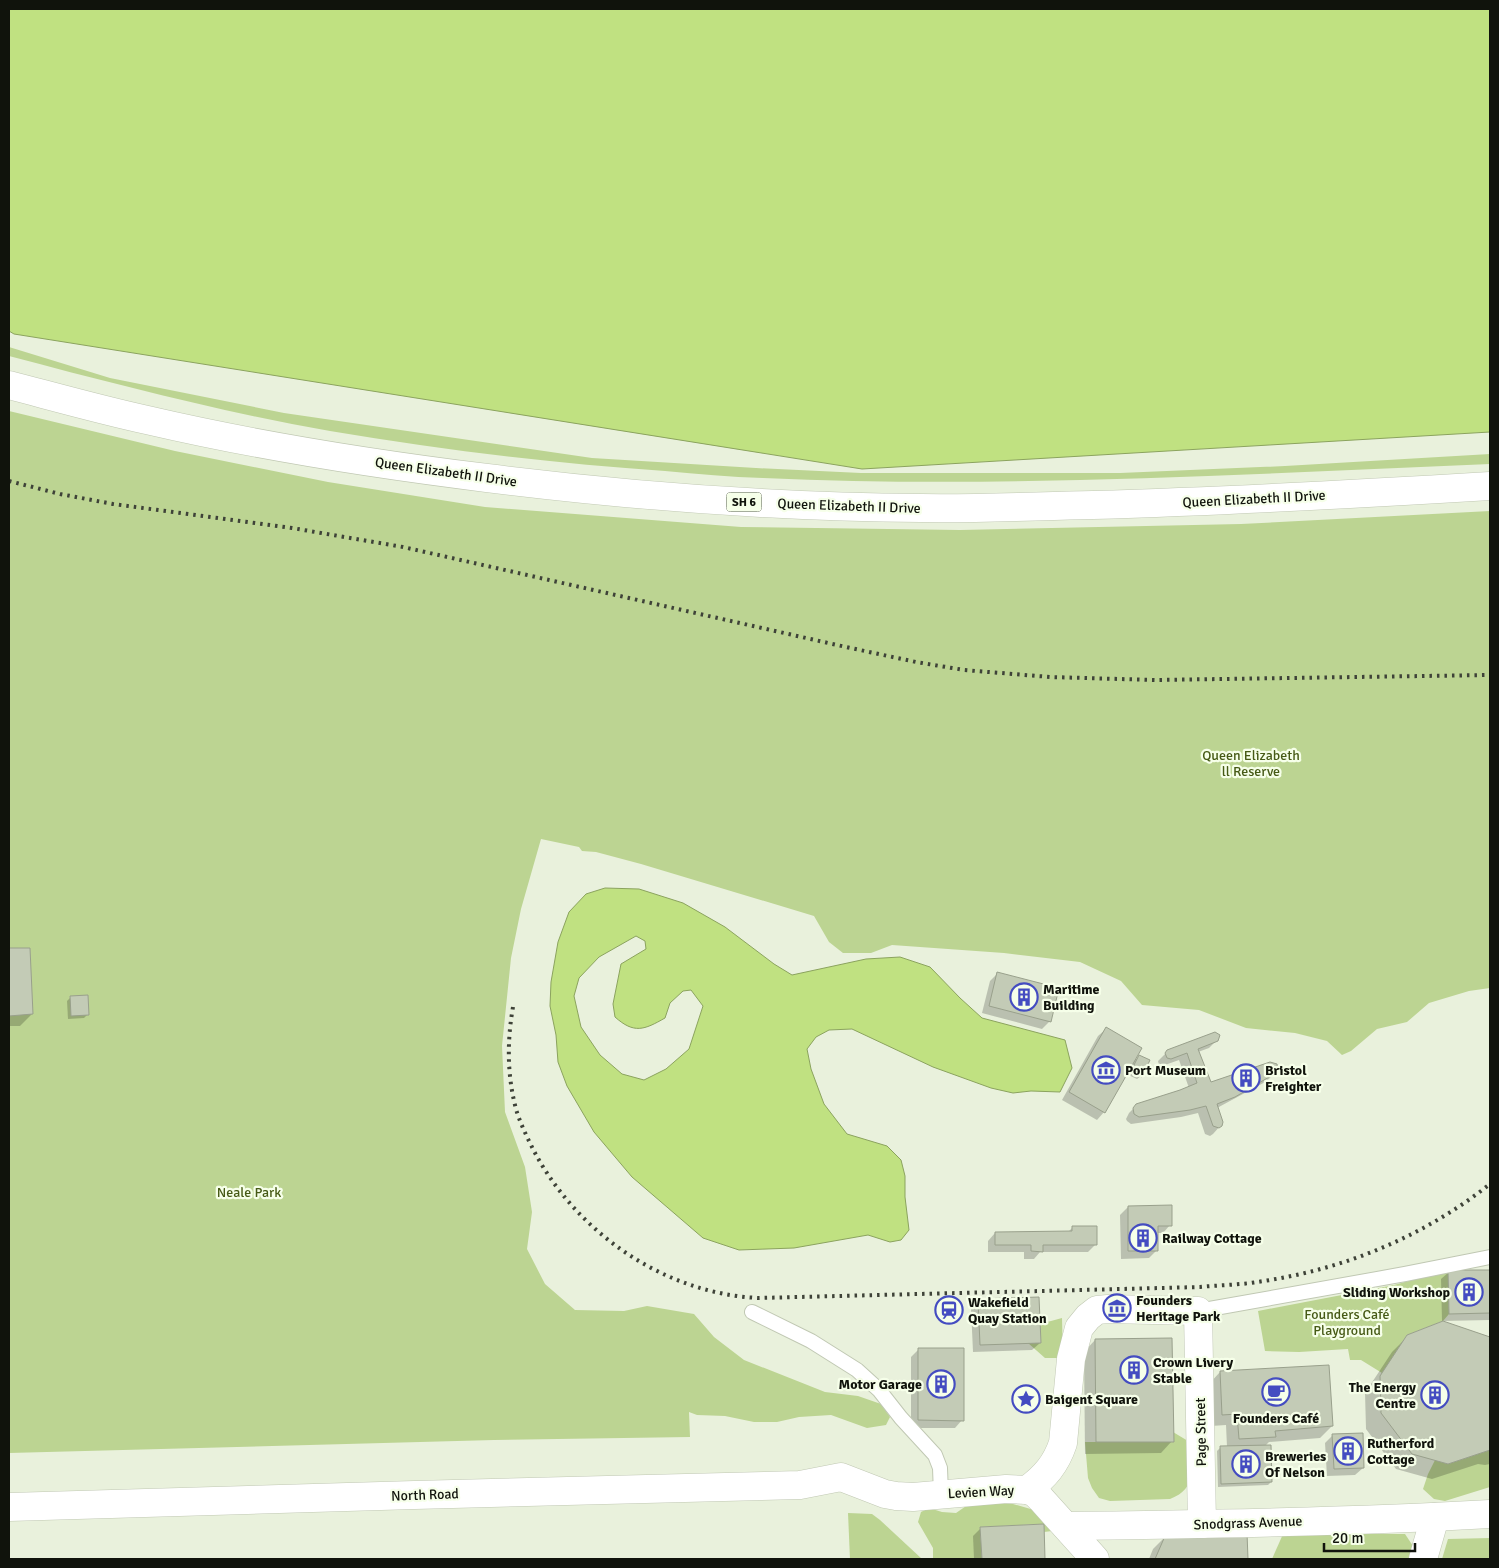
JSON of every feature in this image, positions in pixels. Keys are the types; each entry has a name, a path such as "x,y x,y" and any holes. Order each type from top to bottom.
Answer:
{"main road":[{"name":"Queen Elizabeth II Drive","path":"9,385 145,420 353,460 580,490 692,499 874,507 1006,507 1292,498 1490,486"},
{"path":"1027,1490 1042,1480 1058,1456 1062,1443 1071,1359 1079,1328 1088,1317 1097,1310 1108,1309 1198,1311"},
{"name":"Page Street","path":"1198,1311 1202,1524"},
{"name":"Levien Way","path":"841,1477 884,1494 896,1496 913,1497 1006,1489 1027,1490 1035,1493 1095,1559"},
{"name":"North Road","path":"9,1507 230,1499 800,1486 841,1477"},
{"name":"Snodgrass Avenue","path":"1066,1526 1202,1524 1490,1514"},
{"path":"1423,1559 1435,1517"}],"lane":[{"path":"1198,1311 1490,1257"},
{"path":"752,1312 811,1341 857,1370 879,1390 901,1418 935,1455 940,1468 942,1494"}],"green space":[{"path":"9,347 110,378 284,413 592,458 861,473 1120,473 1490,454 1490,464 1217,476 1036,481 945,482 751,478 497,455 330,431 209,406 9,356"},
{"path":"9,411 175,451 328,482 485,507 741,527 960,530 1241,524 1490,511 1490,988 1469,991 1429,1003 1407,1022 1377,1029 1351,1051 1342,1055 1327,1041 1295,1033 1246,1028 1199,1010 1142,1005 1121,981 1080,962 1004,953 892,945 871,953 843,953 829,942 814,916 641,864 596,852 582,851 579,847 541,839 521,909 511,958 502,1046 505,1112 525,1167 532,1212 527,1249 545,1284 575,1310 624,1311 647,1306 694,1314 714,1337 744,1360 825,1392 858,1396 881,1404 890,1417 886,1425 867,1428 831,1415 799,1417 777,1422 754,1422 725,1416 697,1415 689,1412 690,1437 494,1440 9,1453"},
{"name":"Founders Café Playground","path":"1448,1270 1449,1314 1443,1321 1407,1335 1382,1373 1361,1360 1350,1360 1348,1349 1299,1352 1265,1351 1258,1311 1394,1285"},
{"path":"1062,1318 1063,1358 1045,1358 1028,1343 1041,1343 1040,1324"},
{"path":"1173,1432 1188,1441 1191,1476 1185,1489 1170,1499 1110,1501 1099,1498 1088,1478 1085,1442 1173,1442"},
{"path":"1490,1450 1490,1487 1445,1501 1434,1499 1423,1489 1435,1460 1448,1464"},
{"path":"987,1500 1034,1510 1052,1531 1044,1532 1043,1524 980,1527 982,1559 933,1559 933,1548 918,1522 921,1512 929,1508 942,1512 956,1513 972,1502"},
{"path":"848,1513 872,1514 922,1559 850,1559"},
{"path":"1283,1534 1405,1534 1413,1546 1409,1559 1272,1559"},
{"path":"1490,1538 1490,1559 1442,1559 1448,1539"}],"shaded area":[{"path":"9,9 1490,9 1490,432 862,469 14,334 9,331"},
{"path":"605,888 639,889 683,903 725,927 774,964 792,975 866,959 900,957 930,967 982,1018 1065,1040 1072,1068 1060,1092 1031,1091 1013,1093 991,1088 933,1067 852,1029 829,1030 816,1037 807,1049 811,1069 824,1104 847,1134 887,1146 901,1160 905,1176 905,1197 909,1230 901,1240 890,1242 868,1235 794,1248 739,1250 703,1238 632,1177 594,1132 567,1086 558,1062 556,1035 550,1006 551,982 558,942 569,912 586,894","holes":["636,936 645,941 646,949 621,964 613,1004 615,1017 634,1028 651,1025 665,1018 670,1003 683,991 691,990 703,1006 689,1049 666,1069 644,1080 622,1074 600,1055 581,1027 574,996 579,978 599,957"]}],"building":[{"path":"9,948 30,948 33,1014 9,1016"},
{"name":"Maritime Building","path":"997,972 1059,988 1051,1022 989,1006"},
{"path":"88,995 89,1015 71,1016 70,996"},
{"name":"Port Museum","path":"1106,1027 1142,1048 1105,1113 1069,1092"},
{"name":"Bristol Freighter","path":"1215,1032 1220,1035 1218,1041 1198,1049 1211,1082 1270,1062 1277,1064 1278,1070 1235,1097 1217,1104 1223,1122 1219,1128 1213,1126 1206,1106 1139,1117 1134,1114 1133,1108 1136,1104 1197,1083 1187,1053 1171,1059 1167,1058 1165,1053 1167,1050"},
{"path":"1139,1055 1150,1060 1142,1077 1131,1071"},
{"name":"Railway Cottage","path":"1172,1205 1172,1226 1158,1226 1158,1251 1128,1251 1128,1206"},
{"path":"1072,1226 1097,1226 1097,1245 1043,1245 1043,1252 1031,1251 1031,1245 995,1245 995,1232 1072,1231"},
{"name":"Sliding Workshop","path":"1448,1270 1490,1270 1490,1313 1449,1314"},
{"path":"1039,1297 1041,1343 980,1345 978,1299"},
{"name":"The Energy Centre","path":"1443,1321 1490,1337 1490,1450 1448,1464 1412,1454 1381,1413 1380,1376 1407,1335"},
{"name":"Crown Livery Stable","path":"1172,1338 1174,1442 1096,1442 1095,1339"},
{"name":"Motor Garage","path":"918,1348 964,1348 964,1421 918,1420"},
{"name":"Founders Café","path":"1329,1365 1333,1426 1275,1431 1276,1437 1239,1439 1237,1414 1222,1415 1220,1371"},
{"name":"Rutherford Cottage","path":"1363,1433 1364,1468 1334,1469 1332,1434"},
{"name":"Breweries Of Nelson","path":"1271,1445 1272,1482 1221,1484 1220,1446"},
{"path":"1044,1524 1045,1559 982,1559 980,1527"},
{"path":"1247,1533 1248,1559 1155,1559 1165,1536"}],"railway":[{"path":"9,481 60,494 113,504 292,528 403,547 846,647 964,670 1050,677 1155,680 1490,675"},
{"path":"513,1007 509,1058 513,1096 526,1135 552,1181 574,1208 599,1232 627,1254 658,1271 690,1285 724,1294 759,1298 1200,1287 1250,1283 1289,1277 1320,1269 1351,1260 1381,1248 1437,1220 1490,1184"}],"place":[{"name":"Maritime Building","path":"1024,997"},
{"name":"Port Museum","path":"1106,1070"},
{"name":"Bristol Freighter","path":"1246,1078"},
{"name":"Railway Cottage","path":"1143,1238"},
{"name":"Sliding Workshop","path":"1469,1292"},
{"name":"Founders Heritage Park","path":"1117,1308"},
{"name":"Wakefield Quay Station","path":"949,1310"},
{"name":"Crown Livery Stable","path":"1134,1370"},
{"name":"Motor Garage","path":"941,1384"},
{"name":"Founders Café","path":"1276,1392"},
{"name":"The Energy Centre","path":"1435,1395"},
{"name":"Baigent Square","path":"1026,1399"},
{"name":"Rutherford Cottage","path":"1348,1451"},
{"name":"Breweries Of Nelson","path":"1246,1464"}],"park label":[{"name":"Queen Elizabeth ll Reserve","path":"1251,764"},
{"name":"Neale Park","path":"249,1192"}]}
